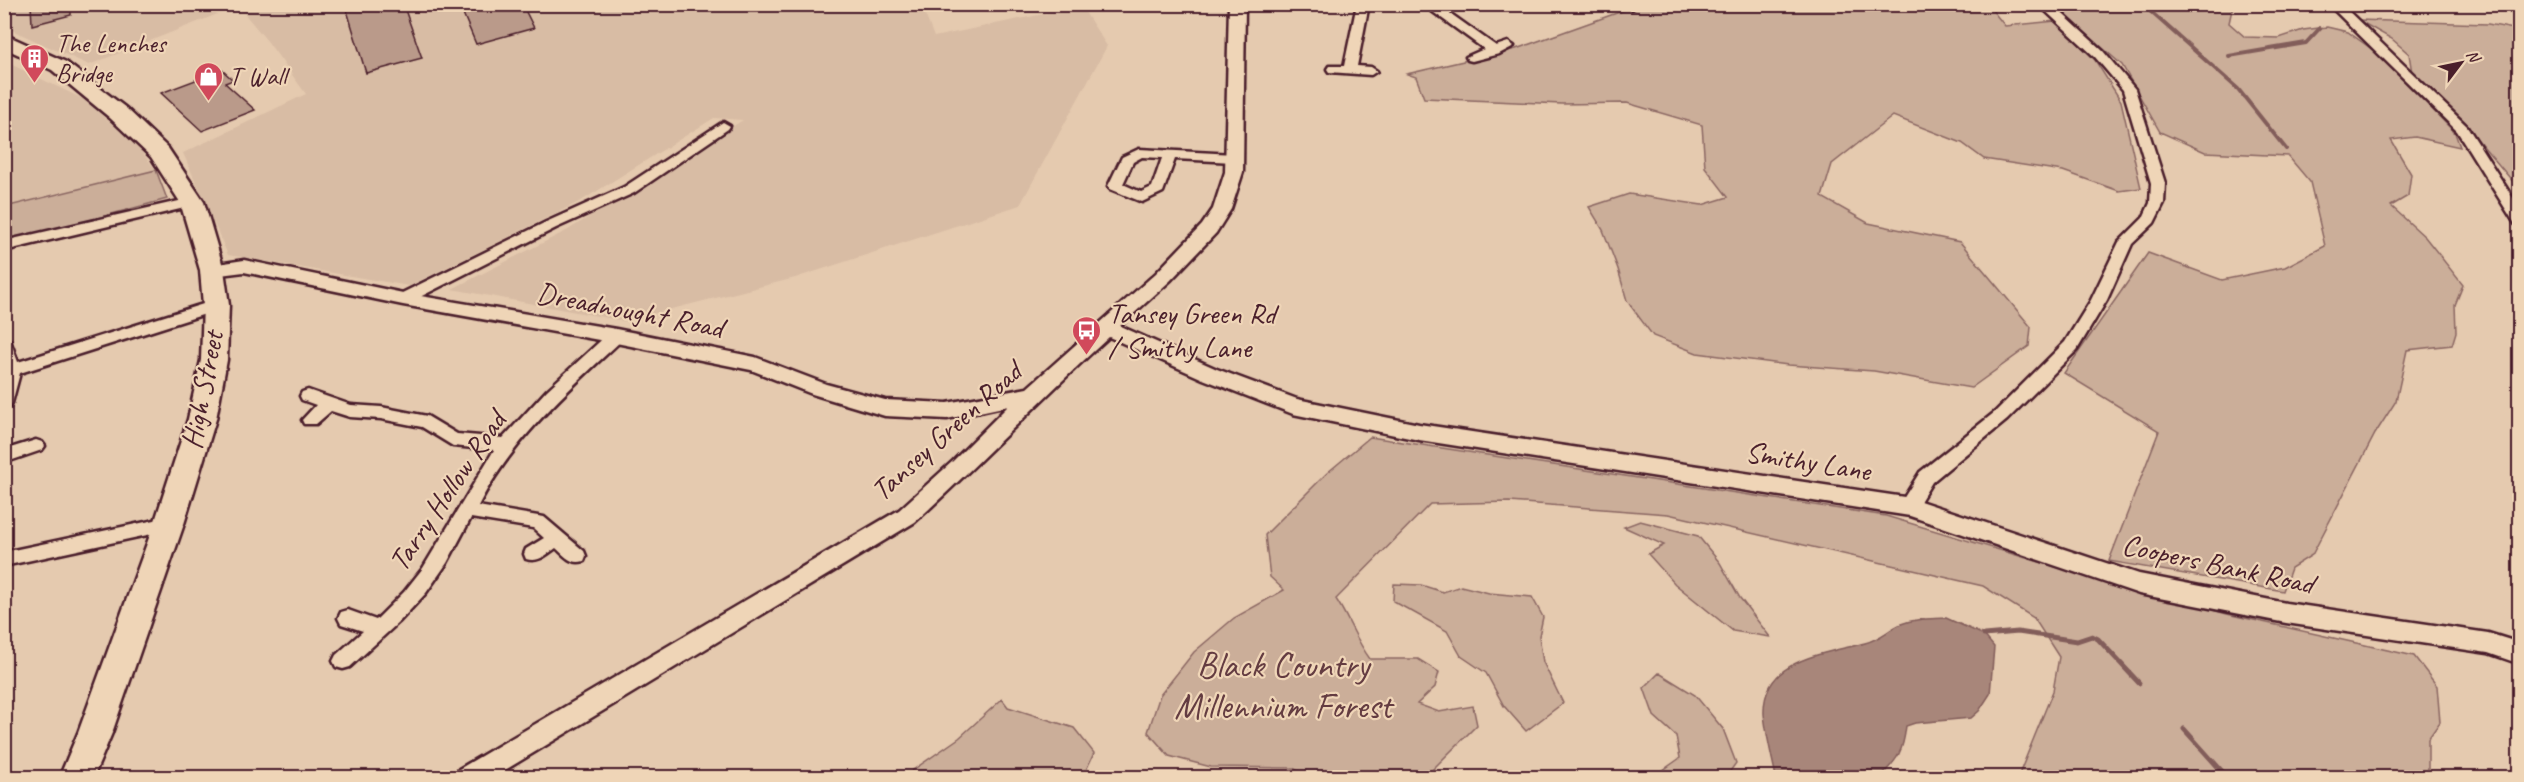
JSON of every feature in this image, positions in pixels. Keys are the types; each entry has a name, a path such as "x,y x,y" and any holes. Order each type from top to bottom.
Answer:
{"main road":[{"name":"High Street","path":"4,40 59,66 118,113 160,153 188,195 212,270 216,305 214,360 204,409 169,524 95,733 76,777"}],"street":[{"name":"Tansey Green Road","path":"468,777 907,516 1033,394 1163,277 1209,230 1222,209 1234,172 1237,4"},
{"path":"1350,69 1363,4"},
{"path":"1428,4 1495,51"},
{"path":"1911,507 1912,499 1926,477 2001,416 2071,346 2099,300 2126,242 2149,220 2157,203 2158,183 2129,89 2099,54 2044,4"},
{"path":"2334,4 2462,129 2520,221"},
{"path":"1472,57 1508,46"},
{"path":"1333,69 1371,71"},
{"path":"403,298 551,225 629,190 723,126"},
{"path":"1170,155 1234,158"},
{"path":"4,246 188,195"},
{"name":"Dreadnought Road","path":"212,270 244,266 755,364 819,389 885,408 947,411 1033,394"},
{"path":"13,369 216,305"},
{"name":"Smithy Lane","path":"1106,328 1219,378 1293,406 1419,432 1911,507"},
{"name":"Tarry Hollow Road","path":"343,661 419,588 467,512 495,462 540,406 616,336"},
{"path":"4,344 13,369 4,403"},
{"path":"308,396 350,411 381,413 427,422 453,440 507,446"},
{"path":"310,420 329,403"},
{"path":"4,457 36,446"},
{"name":"Coopers Bank Road","path":"1911,507 2139,584 2286,613 2488,643 2520,654"},
{"path":"467,512 538,522 577,556"},
{"path":"4,559 169,524"},
{"path":"533,554 556,538"},
{"path":"348,618 377,628"}],"shaded area":[{"path":"5,4 921,4 934,37 1081,6 1107,46 1020,205 795,278 624,321 452,289 568,230 743,120 714,118 581,201 409,286 228,255 183,153 306,94 238,6 89,65 5,27"},
{"path":"4,61 83,99 135,144 156,170 5,208"},
{"path":"1946,618 1984,635 1994,647 1990,694 1979,711 1971,718 1915,723 1906,726 1899,754 1880,777 1776,777 1764,714 1766,696 1773,681 1784,670 1814,656 1870,641 1906,622"}],"green space":[{"path":"1639,5 1988,5 2005,26 2056,21 2095,60 2121,101 2141,188 2119,191 2063,171 1984,159 1962,143 1893,116 1832,164 1822,197 1868,223 1960,242 2031,327 2029,346 1971,388 1874,371 1788,365 1697,353 1653,336 1627,301 1603,230 1589,207 1629,194 1702,205 1728,197 1705,167 1702,125 1627,103 1562,104 1424,98 1416,77 1407,74 1516,49"},
{"path":"2054,5 2233,5 2229,23 2245,37 2279,38 2303,30 2327,27 2348,32 2380,55 2455,133 2460,147 2415,137 2391,140 2411,174 2408,196 2391,206 2425,237 2463,285 2455,305 2456,332 2452,345 2407,350 2396,401 2375,434 2312,555 2291,568 2283,591 2109,561 2159,431 2064,373 2148,253 2222,280 2285,267 2325,246 2310,182 2288,156 2205,152 2160,132 2122,65"},
{"path":"2358,20 2488,24 2519,30 2519,189 2453,110 2412,73 2409,54 2392,39"},
{"path":"156,170 167,199 5,243 5,207"},
{"path":"1370,437 1886,516 2066,570 2227,614 2414,656 2437,686 2440,722 2428,739 2428,777 2018,777 2053,691 2059,657 2034,618 1983,586 1668,514 1509,502 1430,504 1336,599 1370,659 1418,659 1439,672 1435,687 1417,704 1439,712 1473,706 1477,725 1425,777 1309,777 1293,768 1211,767 1169,756 1148,732 1160,695 1194,652 1234,618 1284,590 1270,577 1265,535 1327,473"},
{"path":"1640,521 1698,536 1720,563 1740,598 1770,637 1733,631 1675,584 1648,554 1664,545 1624,527"},
{"name":"Black Country Millennium Forest","path":"1394,584 1421,585 1443,592 1461,586 1489,593 1532,597 1543,617 1539,636 1543,662 1563,703 1526,731 1504,706 1486,673 1461,656 1447,631 1393,601"},
{"path":"1659,673 1695,695 1723,729 1736,763 1726,777 1659,777 1659,773 1680,758 1676,736 1654,716 1644,688"},
{"name":"Black Country Millennium Forest","path":"1002,699 1008,707 1074,728 1094,753 1083,777 903,777 959,738"}],"building":[{"path":"31,4 71,4 71,15 32,25"},
{"path":"345,4 403,4 422,58 366,73"},
{"path":"459,4 522,4 534,28 476,44"},
{"name":"T Wall","path":"222,70 233,80 225,83 255,110 202,131 161,93"}],"waterway":[{"path":"2142,4 2238,89 2286,149"},
{"path":"2229,56 2306,43 2320,28"},
{"path":"1984,635 2018,632 2077,641 2092,636 2098,639 2139,683"},
{"path":"2184,729 2228,778"}],"place":[{"name":"The Lenches Bridge","path":"35,84"},
{"name":"T Wall","path":"208,102"},
{"name":"Tansey Green Rd / Smithy Lane","path":"1087,356"}]}
